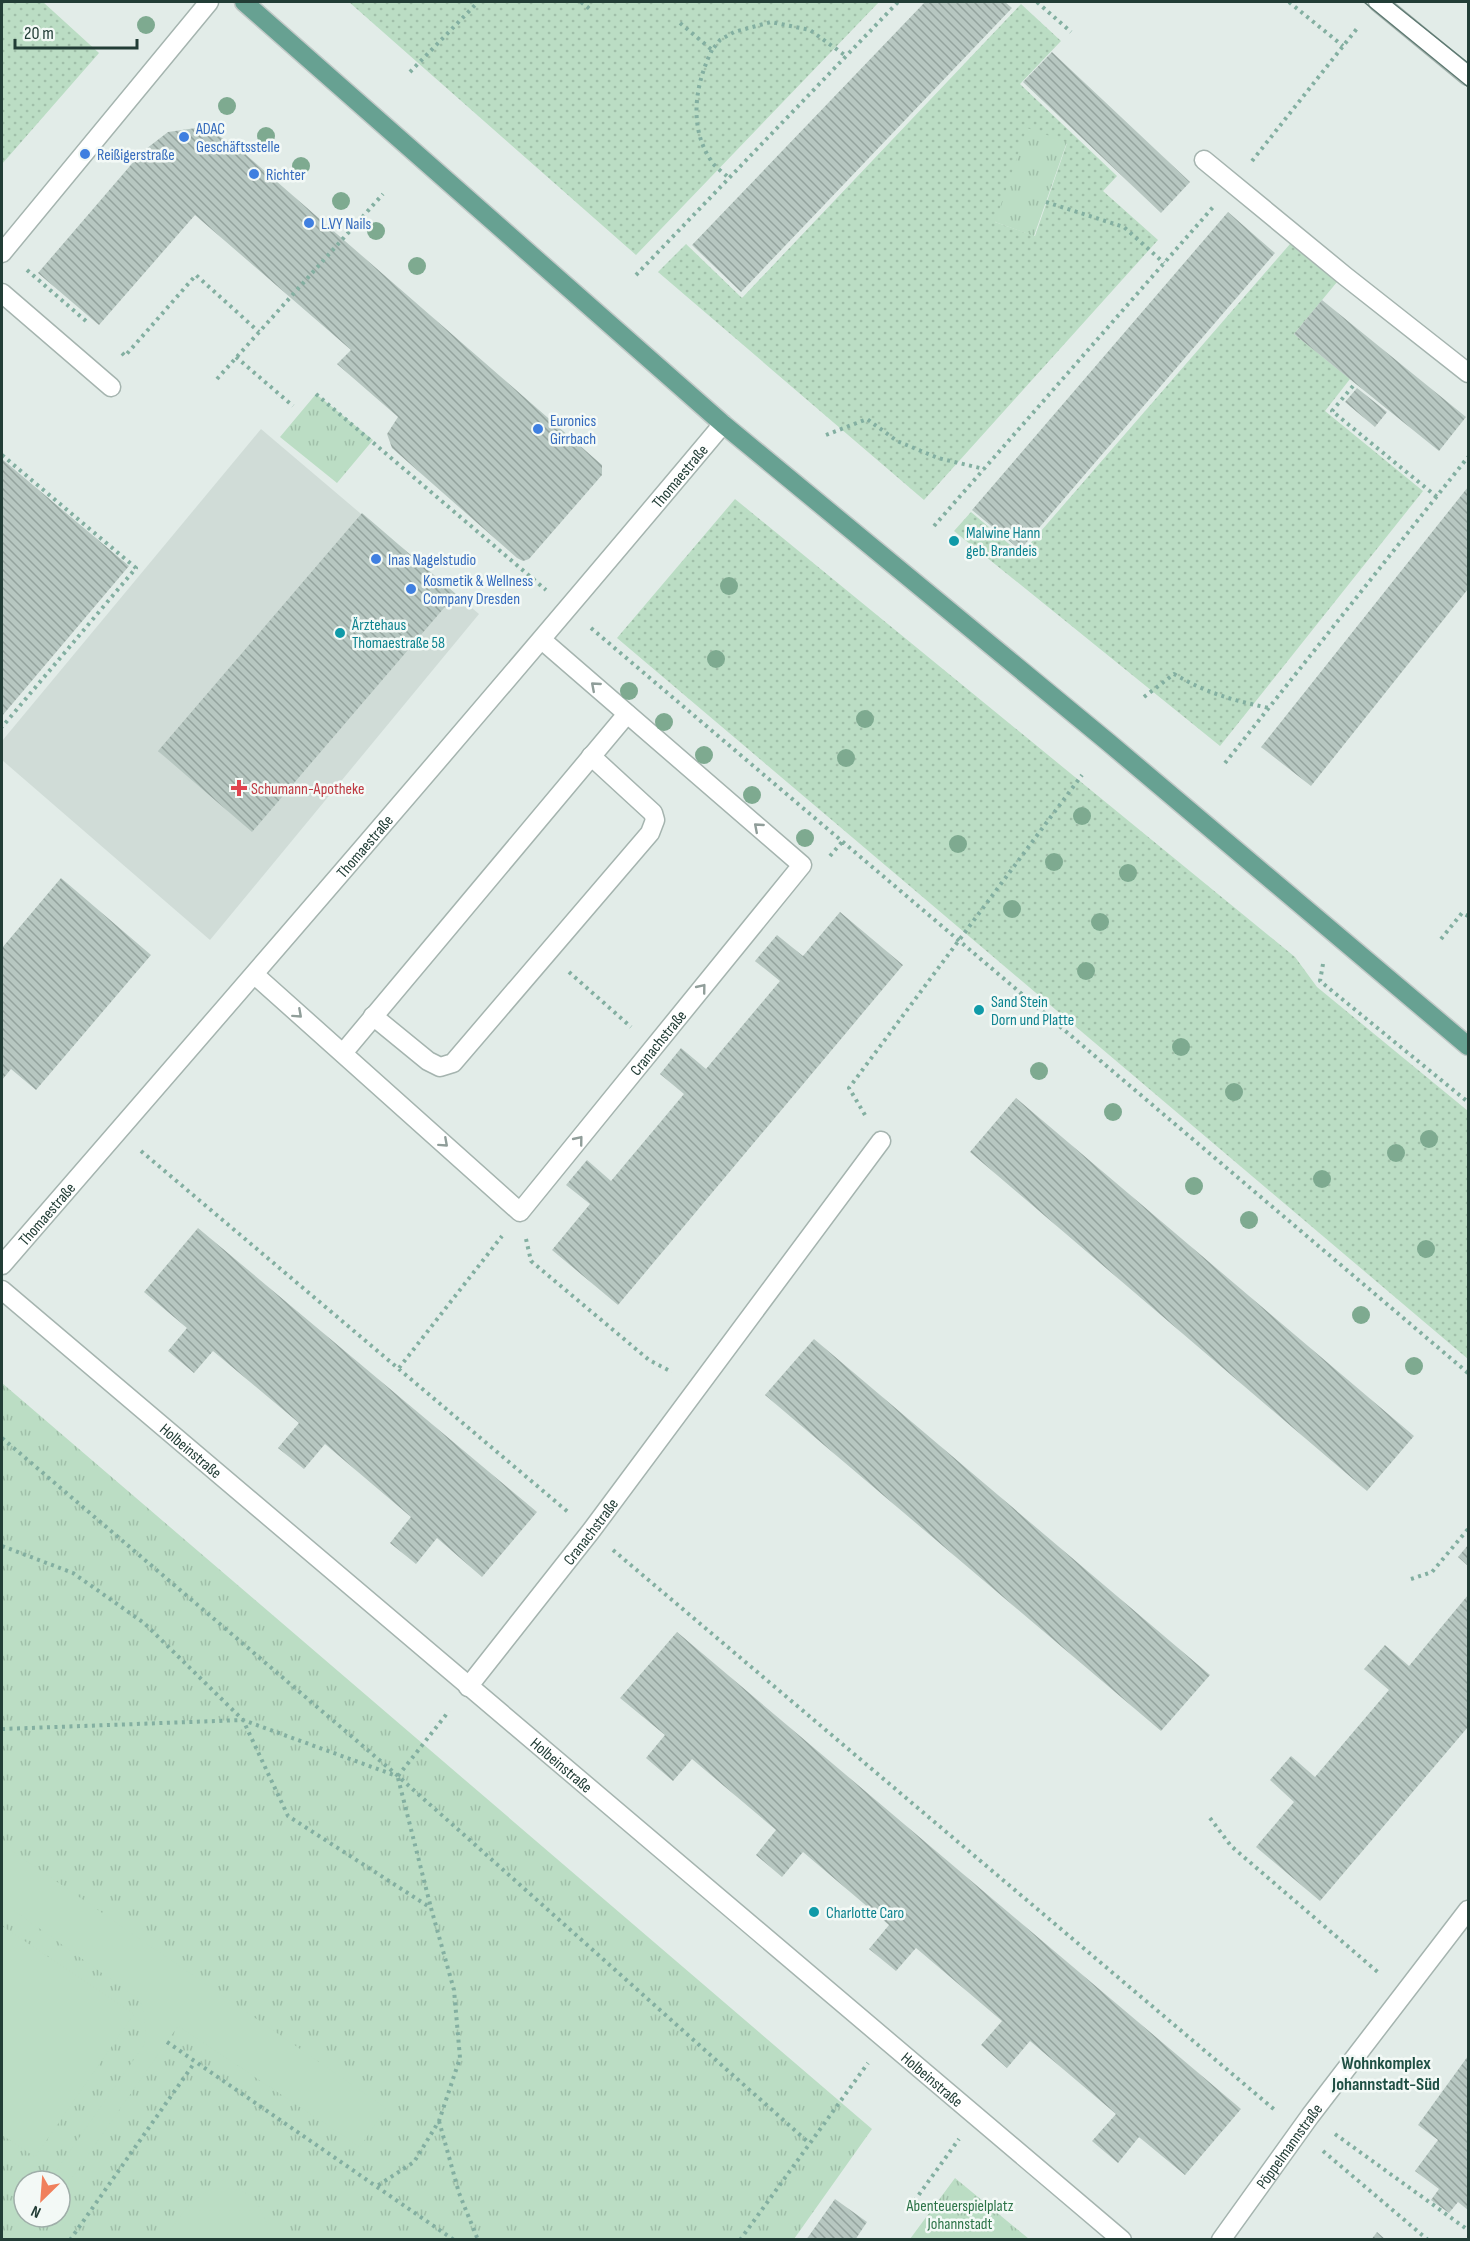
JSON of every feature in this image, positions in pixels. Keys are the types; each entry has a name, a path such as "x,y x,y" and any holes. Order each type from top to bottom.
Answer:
{"main road":[{"path":"244,2 723,424 1108,742 1468,1046"}],"street":[{"path":"2,252 209,2"},
{"path":"1378,2 1468,76"},
{"path":"1204,160 1468,373"},
{"path":"2,293 111,387"},
{"name":"Thomaestraße","path":"2,1265 255,975 542,640 723,424"},
{"name":"Cranachstraße","path":"520,1212 802,865 542,640"},
{"path":"343,1053 627,714"},
{"path":"373,1016 434,1065 446,1066 453,1063 654,827 653,813 647,806 591,756"},
{"path":"255,975 520,1212"},
{"name":"Cranachstraße","path":"468,1687 591,1531 881,1141"},
{"name":"Holbeinstraße","path":"2,1290 1122,2240"},
{"name":"Pöppelmannstraße","path":"1221,2240 1304,2123 1468,1911"}],"path":[{"path":"410,72 478,2"},
{"path":"581,2 591,10"},
{"path":"636,275 898,2"},
{"path":"1037,2 1071,32"},
{"path":"1289,2 1343,46"},
{"path":"729,178 712,163 702,142 697,120 697,94 702,70 720,40 734,32 771,22 810,30 846,56"},
{"path":"680,23 712,50"},
{"path":"934,526 1234,184 1360,24"},
{"path":"217,379 383,194"},
{"path":"1046,202 1124,227 1164,263"},
{"path":"2,252 91,325"},
{"path":"117,348 125,356 196,275 259,332"},
{"path":"236,357 293,406"},
{"path":"1353,386 1332,411 1437,497"},
{"path":"316,394 1468,1373"},
{"path":"826,435 867,419 897,441 938,458 984,469"},
{"path":"2,455 136,568 2,727"},
{"path":"1225,763 1468,457"},
{"path":"1144,697 1173,674 1202,690 1235,701 1269,708"},
{"path":"881,1141 849,1088 1082,775"},
{"path":"1441,939 1462,913 1468,916"},
{"path":"547,953 654,1047"},
{"path":"1320,981 1468,1102"},
{"path":"118,1131 591,1531 1304,2123 1428,2240"},
{"path":"399,1368 520,1212"},
{"path":"520,1212 531,1261 649,1360 699,1386"},
{"path":"2,1438 398,1776 809,2143"},
{"path":"1411,1579 1432,1572 1468,1529"},
{"path":"2,1546 73,1573 144,1623 243,1720 288,1816 431,1908"},
{"path":"398,1776 468,1687"},
{"path":"2,1729 243,1720 398,1776"},
{"path":"377,2186 414,2162 439,2121 460,2058 454,1990 398,1776"},
{"path":"1210,1818 1231,1846 1404,1994"},
{"path":"740,2240 886,2040"},
{"path":"167,2042 454,2240"},
{"path":"70,2240 195,2062"},
{"path":"910,2207 975,2116"},
{"path":"439,2121 459,2193 478,2240"},
{"path":"1304,2123 1468,2230"}],"shaded area":[{"path":"261,429 479,614 210,940 2,760 2,741"}],"green space":[{"path":"2,2 43,2 99,53 2,164"},
{"path":"349,2 879,2 636,255"},
{"path":"1021,4 1061,41 1020,84 1117,176 1103,191 1158,240 924,500 658,272 686,244 742,298","holes":["1067,143 1035,236 995,222"]},
{"path":"1027,128 1067,142 1034,236 995,222"},
{"path":"1290,244 1337,282 1294,334 1350,379 1325,411 1423,491 1220,746 954,531 971,512 1021,554"},
{"path":"316,394 373,440 337,483 280,437"},
{"path":"735,499 1295,957 1317,987 1468,1111 1468,1359 617,638"},
{"path":"2,1383 872,2129 794,2239 2,2239"},
{"path":"2,1844 386,2108 360,2147 178,2026 72,2178 72,2169 57,2169 144,2045 144,2017 140,2000 2,1902"},
{"path":"2,1926 134,2014 35,2157 2,2135"},
{"name":"Abenteuerspielplatz Johannstadt","path":"955,2178 1029,2239 910,2239"},
{"path":"213,2189 236,2190 248,2194 258,2204 265,2219 268,2239 164,2239 191,2204"},
{"path":"15,2229 36,2229 29,2239 8,2239"}],"building":[{"path":"925,2 1005,2 1012,8 741,292 692,245"},
{"path":"1052,52 1190,182 1161,213 1023,82"},
{"path":"203,127 236,146 602,465 602,475 529,559 523,561 517,558 392,448 387,434 398,417 337,364 351,350 195,215 99,325 38,273 142,152 168,132"},
{"path":"1228,212 1275,253 1020,550 972,510"},
{"path":"1322,300 1466,417 1439,451 1294,334"},
{"path":"1357,388 1387,412 1375,427 1345,402"},
{"path":"2,459 129,566 2,716"},
{"path":"1468,487 1468,589 1311,786 1261,747"},
{"name":"Ärztehaus Thomaestraße 58","path":"362,513 456,594 252,832 158,751"},
{"path":"61,878 151,955 36,1090 11,1069 2,1080 2,948"},
{"path":"840,912 903,965 618,1305 552,1250 590,1204 566,1185 587,1160 611,1181 684,1094 660,1074 681,1048 706,1069 780,981 755,961 777,935 803,956"},
{"path":"1016,1098 1414,1436 1367,1491 970,1152"},
{"path":"198,1228 537,1512 482,1577 437,1538 416,1564 390,1543 411,1517 325,1444 304,1469 278,1448 299,1423 213,1351 194,1373 168,1351 187,1328 144,1292"},
{"path":"814,1339 1210,1675 1161,1731 765,1395"},
{"path":"1468,1545 1468,1566 1458,1557"},
{"path":"1468,1595 1468,1727 1320,1901 1256,1847 1294,1802 1270,1780 1291,1756 1315,1777 1389,1690 1364,1669 1385,1645 1409,1666"},
{"path":"677,1632 1241,2109 1185,2175 1139,2137 1118,2163 1092,2141 1116,2114 1030,2041 1007,2068 981,2045 1002,2021 916,1948 896,1971 869,1949 889,1925 803,1852 782,1877 756,1855 776,1830 692,1759 673,1781 646,1758 665,1735 620,1698"},
{"path":"1468,2056 1468,2210 1458,2202 1449,2213 1431,2200 1439,2189 1415,2171 1438,2140 1418,2125"},
{"path":"835,2199 867,2222 855,2240 806,2240"},
{"path":"1377,2232 1386,2240 1371,2240"}],"tram line":[{"path":"1364,2 1468,87"},
{"path":"1392,2 1468,63"}],"place":[{"name":"ADAC Geschäftsstelle","path":"184,137"},
{"name":"Reißigerstraße","path":"85,154"},
{"name":"Richter","path":"254,174"},
{"name":"L.VY Nails","path":"309,223"},
{"name":"Euronics Girrbach","path":"538,429"},
{"name":"Malwine Hann geb. Brandeis","path":"954,541"},
{"name":"Inas Nagelstudio","path":"376,559"},
{"name":"Kosmetik & Wellness Company Dresden","path":"411,589"},
{"name":"Ärztehaus Thomaestraße 58","path":"340,633"},
{"name":"Schumann-Apotheke","path":"239,788"},
{"name":"Sand Stein Dorn und Platte","path":"979,1010"},
{"name":"Charlotte Caro","path":"814,1912"}],"district":[{"name":"Wohnkomplex Johannstadt-Süd","path":"1386,2073"}]}
